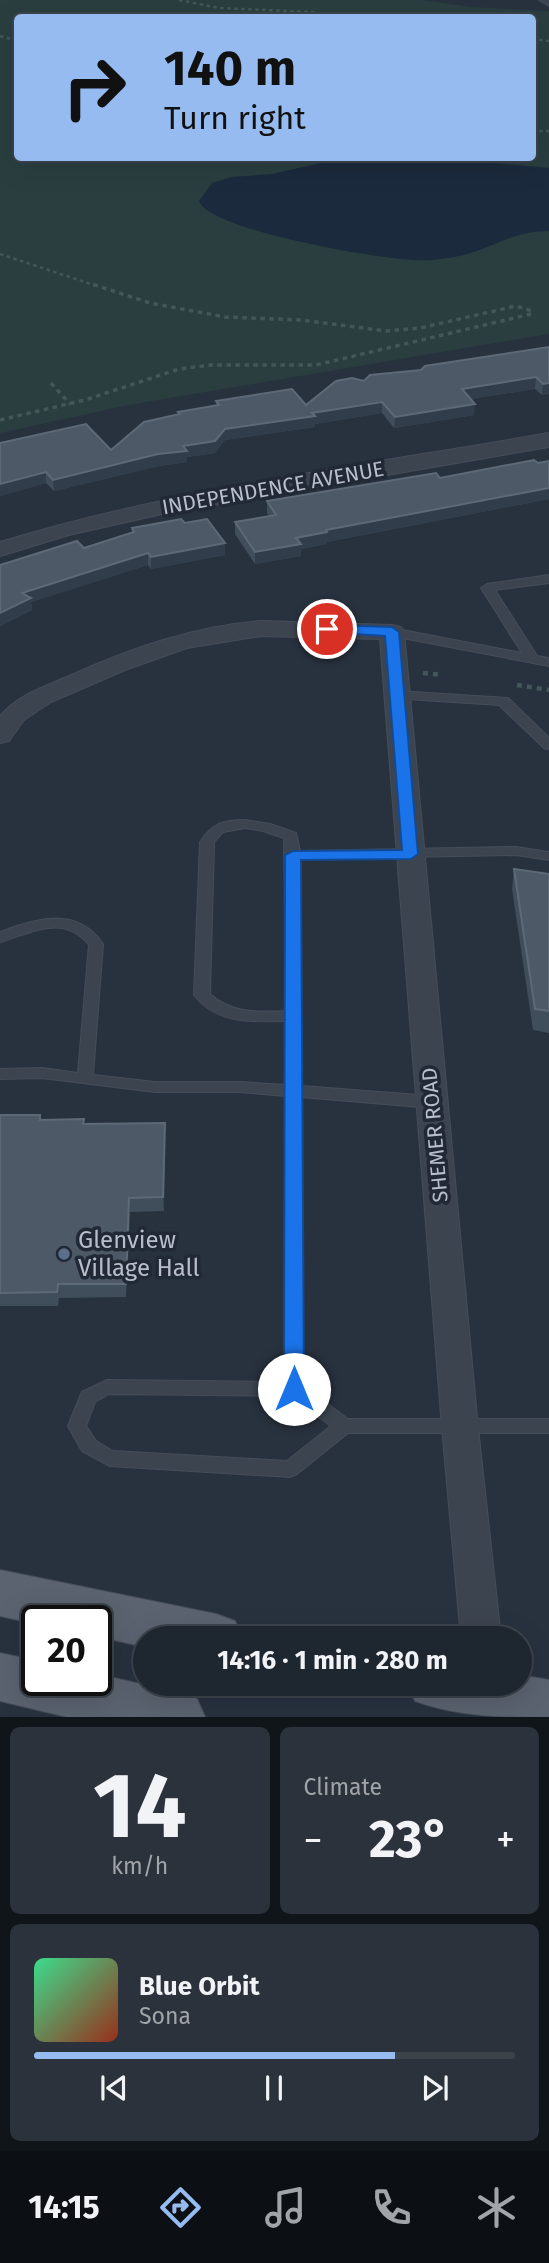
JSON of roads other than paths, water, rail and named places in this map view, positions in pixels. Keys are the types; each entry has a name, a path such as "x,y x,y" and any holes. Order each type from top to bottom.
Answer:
{"main road":[{"path":"0,1593 158,1626"},
{"path":"0,1677 177,1717"},
{"path":"514,1696 549,1705"}],"street":[{"name":"INDEPENDENCE AVENUE","path":"0,549 63,530 162,507 549,440"},
{"path":"0,735 8,721 27,702 122,661 183,642 242,630 306,628 392,632"},
{"name":"SHEMER ROAD","path":"392,632 460,1428 480,1626"}],"lane":[{"path":"533,660 487,588 549,579"},
{"path":"392,632 549,662"},
{"path":"397,695 503,701 549,745"},
{"path":"292,1016 234,1016 213,1008 202,995 206,842 217,829 237,825 270,826 290,836 293,855 294,1389"},
{"path":"293,855 516,851 549,856"},
{"path":"0,937 22,928 55,922 76,925 91,935 96,944 85,1080"},
{"path":"0,1074 42,1073 155,1087 240,1087 432,1102"},
{"path":"344,1426 290,1469 110,1458 89,1446 77,1426 88,1397 107,1387 294,1389 344,1426 549,1426"}],"water":[{"path":"339,161 471,161 549,168 549,231 516,236 459,256 412,260 346,251 268,234 210,212 199,201 212,183 232,177 272,174"}],"place":[{"name":"Glenview Village Hall","path":"64,1254"}]}
